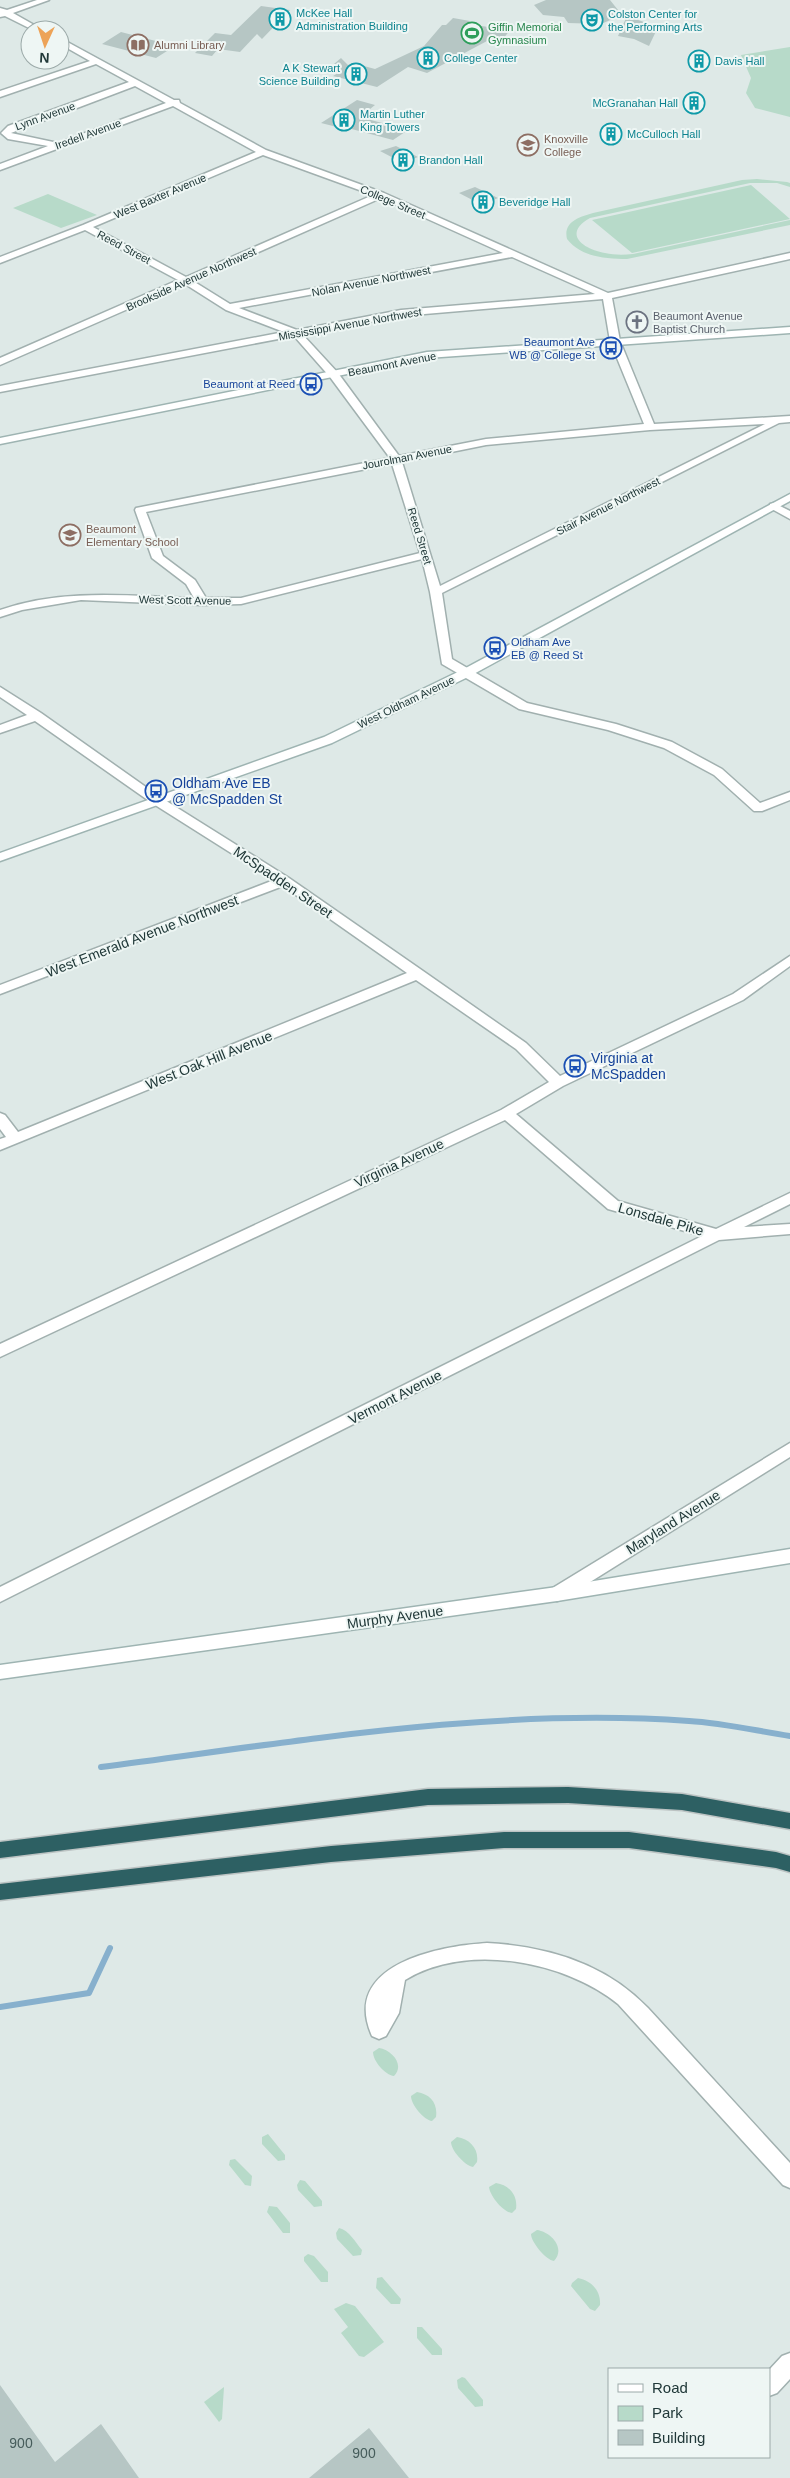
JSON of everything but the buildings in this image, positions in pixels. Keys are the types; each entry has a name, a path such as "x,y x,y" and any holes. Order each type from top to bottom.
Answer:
{"highway":[{"path":"0,1850 428,1797 568,1795 682,1802 790,1820"},
{"path":"0,1892 331,1854 504,1840 629,1840 790,1864"}],"street":[{"path":"2,13 45,0"},
{"path":"2,13 20,21"},
{"name":"College Street","path":"70,46 176,102 216,128 264,152 381,196 607,296"},
{"path":"0,94 98,60"},
{"name":"Lynn Avenue","path":"56,146 11,137 5,133 11,128 137,82"},
{"name":"Iredell Avenue","path":"0,167 176,102"},
{"name":"West Baxter Avenue","path":"0,260 86,227 264,152"},
{"name":"Brookside Avenue Northwest","path":"0,362 381,196"},
{"name":"Reed Street","path":"86,227 187,281 229,308 296,333 334,375 396,460 436,592 446,661 522,706 612,727 668,745 718,772 758,808 790,796"},
{"name":"Nolan Avenue Northwest","path":"229,308 512,254"},
{"name":"Mississippi Avenue Northwest","path":"0,389 401,313 607,296 790,256"},
{"path":"607,296 615,341 650,427"},
{"name":"Beaumont Avenue","path":"0,442 427,355 790,330"},
{"name":"Jourolman Avenue","path":"202,602 190,582 158,558 140,510 486,442 650,427 785,420"},
{"name":"Stair Avenue Northwest","path":"436,592 785,420"},
{"name":"West Oldham Avenue","path":"0,857 328,740 466,673 790,497"},
{"path":"774,506 790,516"},
{"name":"West Scott Avenue","path":"0,614 20,607 81,598 202,602 241,601 426,555"},
{"name":"McSpadden Street","path":"0,691 156,800 284,881 521,1046 558,1083"},
{"path":"0,728 37,716"},
{"name":"West Emerald Avenue Northwest","path":"0,990 284,881"},
{"name":"Virginia Avenue","path":"0,1350 506,1113 558,1083 738,996 790,960"},
{"name":"West Oak Hill Avenue","path":"0,1145 418,974"},
{"name":"Lonsdale Pike","path":"506,1113 613,1205 718,1235 790,1228"},
{"path":"0,1118 16,1139"},
{"name":"Vermont Avenue","path":"0,1595 790,1198"},
{"name":"Maryland Avenue","path":"557,1594 790,1449"},
{"name":"Murphy Avenue","path":"0,1672 557,1594 790,1556"},
{"path":"397,1975 428,1960 454,1954 513,1951 561,1964 608,1986 639,2013 790,2178"},
{"path":"770,2384 790,2364"}],"green space":[{"path":"790,47 790,117 755,108 746,93 751,78 741,55"},
{"path":"757,179 787,182 790,183 790,187 777,183 750,183 590,218 577,230 577,235 579,240 589,248 608,254 626,255 790,220 790,225 627,259 594,256 579,250 567,239 567,228 570,224 588,215 742,180"},
{"path":"751,185 790,219 632,253 592,220"},
{"path":"48,194 97,215 61,228 13,208"},
{"path":"379,2048 384,2049 396,2059 398,2067 394,2076 383,2070 377,2063 373,2052"},
{"path":"417,2092 426,2095 434,2103 436,2117 432,2121 422,2115 413,2104 411,2096"},
{"path":"268,2134 285,2155 285,2160 278,2161 262,2144 262,2137"},
{"path":"457,2137 473,2145 477,2153 477,2162 473,2167 462,2160 453,2149 451,2142"},
{"path":"235,2159 252,2176 251,2186 245,2185 229,2165 230,2160"},
{"path":"300,2180 305,2181 322,2201 322,2206 314,2207 298,2190 297,2185"},
{"path":"496,2183 509,2188 514,2195 516,2209 512,2213 501,2207 492,2195 489,2187"},
{"path":"269,2206 277,2207 290,2223 290,2233 283,2233 267,2212"},
{"path":"339,2228 346,2231 352,2237 362,2250 361,2255 353,2256 337,2239 336,2233"},
{"path":"537,2230 552,2237 558,2246 557,2256 554,2261 543,2254 533,2241 531,2234"},
{"path":"308,2254 314,2256 328,2272 328,2282 321,2282 304,2261 304,2257"},
{"path":"382,2277 401,2299 400,2304 391,2304 376,2288 377,2278"},
{"path":"578,2278 595,2287 599,2295 600,2305 595,2311 590,2309 571,2286"},
{"path":"346,2303 355,2306 384,2342 364,2357 359,2356 341,2333 348,2327 334,2309"},
{"path":"417,2327 422,2327 442,2349 442,2355 432,2355 417,2338"},
{"path":"462,2377 465,2378 483,2400 483,2406 475,2407 458,2388 457,2380"},
{"path":"224,2387 222,2419 219,2422 204,2402"}],"waterway":[{"path":"101,1767 394,1729 541,1719 615,1718 689,1721 727,1725 790,1736"},
{"path":"0,2007 89,1993 110,1948"}],"place":[{"name":"McKee Hall Administration Building","path":"280,19"},
{"name":"Colston Center for the Performing Arts","path":"592,20"},
{"name":"Giffin Memorial Gymnasium","path":"472,33"},
{"name":"Alumni Library","path":"138,45"},
{"name":"College Center","path":"428,58"},
{"name":"Davis Hall","path":"699,61"},
{"name":"A K Stewart Science Building","path":"356,74"},
{"name":"McGranahan Hall","path":"694,103"},
{"name":"Martin Luther King Towers","path":"344,120"},
{"name":"McCulloch Hall","path":"611,134"},
{"name":"Knoxville College","path":"528,145"},
{"name":"Brandon Hall","path":"403,160"},
{"name":"Beveridge Hall","path":"483,202"},
{"name":"Beaumont Avenue Baptist Church","path":"637,322"},
{"name":"Beaumont Ave WB @ College St","path":"611,348"},
{"name":"Beaumont at Reed","path":"311,384"},
{"name":"Beaumont Elementary School","path":"70,535"},
{"name":"Oldham Ave EB @ Reed St","path":"495,648"},
{"name":"Oldham Ave EB @ McSpadden St","path":"156,791"},
{"name":"Virginia at McSpadden","path":"575,1066"}]}
